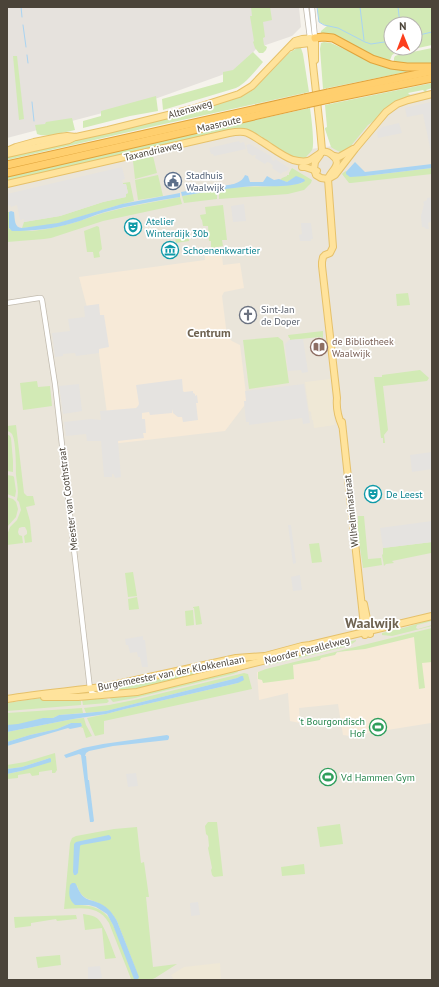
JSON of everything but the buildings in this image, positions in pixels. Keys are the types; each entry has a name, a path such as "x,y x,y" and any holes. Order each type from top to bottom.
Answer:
{"highway":[{"path":"312,40 323,37 333,38 372,59 391,65 407,67 432,67"},
{"name":"Maasroute","path":"7,165 329,96 432,71"},
{"name":"Maasroute","path":"329,96 432,78"},
{"name":"Maasroute","path":"7,173 306,101"}],"main road":[{"name":"Altenaweg","path":"7,153 69,140 76,136 108,130 184,111 239,94 252,86 295,41 302,39 312,40"},
{"path":"312,40 316,58 314,68 321,143 320,155 314,163 316,174 329,195"},
{"path":"330,177 338,172 352,154 354,149 386,112 397,104 432,94"},
{"name":"Taxandriaweg","path":"7,184 223,134 240,132 253,136 302,167 305,167 316,174 330,177"},
{"path":"293,160 306,162 320,155 326,155 333,160 354,149"},
{"path":"320,155 335,158"},
{"path":"329,195 330,177 336,165 335,158"},
{"name":"Wilhelminastraat","path":"329,195 333,245 330,253 325,255 323,258 322,266 337,398 336,404 338,418 342,426 351,500 352,523 361,595 366,611 367,633"},
{"name":"Noorder Parallelweg","path":"252,664 431,617"},
{"name":"Noorder Parallelweg","path":"251,657 265,656 302,646 367,633"},
{"name":"Burgemeester van der Klokkenlaan","path":"7,698 108,686 224,660 251,657"},
{"name":"Burgemeester van der Klokkenlaan","path":"44,697 98,696 137,692 252,664"},
{"name":"Burgemeester van der Klokkenlaan","path":"7,702 88,692 90,689"}],"street":[{"path":"306,7 312,40"},
{"path":"312,7 312,40"},
{"name":"Meester van Coothstraat","path":"7,303 35,298 41,298 42,300 48,335 90,689"},
{"path":"90,689 92,693 98,696"}],"shaded area":[{"path":"7,7 299,7 301,27 292,36 257,48 239,68 219,76 152,100 7,138"},
{"path":"432,90 432,980 7,980 7,180 255,123 304,150 340,145 399,96"},
{"path":"432,102 432,157 423,114 407,117 405,108"},
{"path":"399,123 402,133 378,138 377,132 382,127"},
{"path":"239,141 240,143 244,142 246,149 214,156 211,154 209,148"},
{"path":"250,144 272,157 271,159 274,161 275,159 289,168 287,171 281,174 272,168 273,166 270,163 267,162 265,164 255,158 256,155 253,156 248,153 246,145"},
{"path":"122,167 125,179 122,180 123,184 126,184 128,193 126,194 126,197 103,202 60,216 24,222 24,219 20,220 17,205 11,207 10,205 7,206 7,194"},
{"path":"432,197 432,221 428,223 429,229 426,229 422,227 421,216 424,204 423,202 427,200 427,198"},
{"path":"244,204 246,221 233,222 231,206"},
{"path":"301,223 311,223 313,239 311,239 311,241 300,241 299,235 302,234"},
{"path":"221,247 223,265 240,263 244,288 224,292 222,296 227,336 232,341 240,345 247,402 225,431 111,444 99,353 79,277 205,260 204,249"},
{"path":"99,304 100,315 104,315 109,347 99,349 99,353 76,356 75,353 63,354 63,356 55,357 52,333 70,331 68,319 85,317 84,306"},
{"path":"303,339 308,372 302,373 301,370 288,371 285,344 289,340"},
{"path":"182,379 183,391 193,391 195,396 197,395 198,403 196,403 198,420 183,422 182,417 178,417 173,413 172,409 172,413 150,415 149,412 142,413 142,419 145,419 146,433 143,433 144,438 118,441 121,477 115,478 112,474 112,477 104,477 101,441 87,441 86,434 66,436 64,422 91,419 101,420 100,411 136,408 139,404 136,385"},
{"path":"330,379 335,425 314,428 311,412 309,411 305,382"},
{"path":"79,384 82,411 63,414 59,386"},
{"path":"304,384 310,423 303,424 302,418 249,425 249,422 246,422 244,401 246,401 245,391"},
{"path":"432,452 432,469 412,472 410,455"},
{"path":"432,521 432,542 383,548 380,528"},
{"path":"288,525 291,525 296,563 293,564"},
{"path":"300,575 302,590 293,591 291,577"},
{"path":"432,630 431,723 350,736 343,735 338,704 299,708 300,723 290,721 288,693 259,700 257,672"},
{"path":"143,636 143,640 145,640 148,667 142,667 140,657 138,657 137,652 130,653 125,639"},
{"path":"136,773 138,786 128,787 126,774"},
{"path":"198,902 200,915 191,916 190,903"},
{"path":"220,963 221,980 174,980 171,975 184,967"},
{"path":"100,966 102,978 88,980 88,967"}],"green space":[{"path":"251,7 270,7 272,20 263,22 265,37 263,38 264,45 267,47 263,53 259,53 253,42 250,16 252,16"},
{"path":"317,7 432,7 432,45 423,47 423,16 383,16 383,56 392,56 388,61 374,57 321,35 321,31 327,26 319,22"},
{"path":"321,43 331,43 381,66 411,71 323,89 320,49"},
{"path":"297,48 301,48 303,54 309,92 7,160 7,157 20,153 195,111 241,96 253,90 289,53"},
{"path":"432,48 432,64 417,65 394,61 395,56 423,56 423,50"},
{"path":"253,52 263,62 240,86 163,110 162,99 223,82 223,72 233,70"},
{"path":"13,56 17,56 24,119 19,120"},
{"path":"432,83 432,88 426,90 428,92 426,93 423,90 408,93 411,96 390,105 378,118 368,125 350,147 342,153 331,147 325,129 327,127 325,105"},
{"path":"156,96 158,111 130,116 83,128 83,121 101,116 101,111"},
{"path":"310,108 313,147 305,160 295,158 246,129 238,129 7,182 7,177"},
{"path":"72,118 75,130 50,135 37,134 35,125"},
{"path":"153,156 157,173 135,179 133,161"},
{"path":"292,168 312,180 304,190 288,194 219,199 219,190 239,187 280,186 302,183 304,179 295,178 287,182 280,180 289,175"},
{"path":"432,168 432,174 351,183 349,183 342,174 347,171 346,172 365,176"},
{"path":"158,175 163,196 138,200 135,180"},
{"path":"130,182 134,201 59,223 22,228 24,222 60,216 103,202 126,197 126,194 128,193 126,184 123,185 123,183"},
{"path":"217,190 217,199 184,203 182,196"},
{"path":"180,197 182,204 103,221 51,238 7,242 7,212 9,212 9,229 32,231 73,223 127,207"},
{"path":"223,205 227,240 222,240 223,246 211,248 208,226 203,226 200,215 206,214 205,207"},
{"path":"97,226 99,227 102,249 99,252 100,257 94,258 93,252 87,252 84,231"},
{"path":"188,231 189,241 176,243 174,232"},
{"path":"408,293 410,305 397,306 396,294"},
{"path":"323,331 323,338 290,340 288,335"},
{"path":"278,337 283,341 289,383 249,389 243,340"},
{"path":"420,370 429,378 427,381 383,386 388,430 384,435 385,443 383,443 383,438 381,438 374,377 382,377 382,375"},
{"path":"37,381 38,387 50,386 52,406 23,410 20,383"},
{"path":"16,425 24,493 27,496 33,496 35,505 26,507 30,521 32,542 25,543 24,536 27,534 27,531 25,527 22,527 19,528 18,532 19,535 22,536 23,543 7,545 7,535 10,527 17,520 21,510 17,500 18,491 14,442 12,434 7,431 7,426"},
{"path":"7,434 11,438 13,472 7,471"},
{"path":"7,475 14,477 16,491 15,497 7,494"},
{"path":"7,497 16,502 18,509 16,517 7,527"},
{"path":"358,516 364,516 368,559 381,558 382,565 363,568 358,534"},
{"path":"432,542 432,554 392,561 394,563 386,564 384,566 382,555 383,548"},
{"path":"319,543 322,562 312,563 309,544"},
{"path":"133,572 137,596 128,597 125,573"},
{"path":"137,597 139,609 129,610 128,599"},
{"path":"199,606 202,624 196,625 193,607"},
{"path":"193,610 194,625 186,626 185,611"},
{"path":"432,619 432,621 417,625 416,628 418,629 432,626 392,636 382,635 382,633"},
{"path":"432,628 432,662 422,663 425,688 419,689 414,637 365,649 337,652 335,655 321,658 320,660 293,665 294,679 263,683 262,680 258,679 258,672 266,669"},
{"path":"356,640 349,646 269,665 266,664 266,663"},
{"path":"235,660 236,664 132,690 107,693 105,687"},
{"path":"237,668 238,672 233,674 135,698 113,702 108,696"},
{"path":"244,673 248,674 252,689 104,721 104,734 95,736 87,718 238,683 241,676 106,711 86,713 84,708 134,700"},
{"path":"77,697 77,700 81,701 81,705 7,711 7,703 40,698"},
{"path":"82,699 107,699 109,701 107,703 83,705"},
{"path":"82,708 83,713 59,715 53,718 43,718 18,725 7,725 7,713"},
{"path":"84,718 92,736 86,738 83,728 80,727 82,726 81,723 71,723 57,729 7,742 7,732"},
{"path":"55,753 57,770 55,773 52,773 52,770 39,772 39,775 32,776 30,773 18,775 18,778 7,779 7,774 21,771 50,758 22,767 7,769 7,765 25,762"},
{"path":"208,822 217,822 223,876 214,877 212,875 208,848 208,836 206,834 205,826"},
{"path":"340,824 343,844 320,847 317,827"},
{"path":"137,827 141,863 144,862 149,897 146,897 153,967 177,964 150,980 131,979 109,923 105,917 95,910 83,908 64,909 70,843 72,838 114,829","holes":["77,885 84,897 98,903 111,912 117,921 139,978 110,919 107,915 96,908 78,905"]},
{"path":"304,864 305,874 282,876 281,867"},
{"path":"83,914 91,915 101,922 116,958 105,959 102,928 85,930"},
{"path":"76,915 77,919 57,921 56,919 31,923 31,926 15,928 14,917"},
{"path":"60,955 61,965 38,968 36,957"}],"water":[{"path":"355,162 365,172 432,164 432,168 350,177 346,174 346,172"},
{"path":"245,175 248,176 250,182 263,182 267,176 274,180 279,179 287,182 296,176 304,179 305,181 287,186 254,186 219,190 219,186 237,183 241,181"},
{"path":"216,186 217,190 182,196 181,192"},
{"path":"180,193 180,197 142,203 101,213 58,227 20,231 12,231 9,228 9,212 11,211 14,212 16,225 19,228 22,228 58,223 122,204"},
{"path":"243,676 244,680 238,683 106,714 7,732 7,725 43,718 53,718 59,715 106,711"},
{"path":"71,723 81,723 82,726 70,729 68,728 7,746 7,742 57,729"},
{"path":"167,735 169,736 168,740 113,746 86,753 85,756 94,821 90,822 81,755 79,754 66,758 64,755 83,748 103,744"},
{"path":"50,758 51,762 7,774 7,769 22,767"},
{"path":"109,835 111,839 109,840 80,846 78,873 74,875 74,844 76,842"},
{"path":"72,883 75,883 85,898 100,903 113,915 117,921 139,977 138,979 134,979 113,925 107,914 96,907 89,905 75,905 71,900 69,891"}],"waterway":[{"path":"21,7 22,17"},
{"path":"317,7 319,22 324,25 338,28 371,44 383,42"},
{"path":"360,7 364,40"},
{"path":"398,7 399,16"},
{"path":"23,25 26,47"},
{"path":"423,34 432,32"},
{"path":"27,55 28,63"},
{"path":"32,102 34,121"}],"place":[{"name":"Stadhuis Waalwijk","path":"173,181"},
{"name":"Atelier Winterdijk 30b","path":"133,227"},
{"name":"Schoenenkwartier","path":"170,250"},
{"name":"Sint-Jan de Doper","path":"248,315"},
{"name":"de Bibliotheek Waalwijk","path":"319,347"},
{"name":"De Leest","path":"373,494"},
{"name":"'t Bourgondisch Hof","path":"378,727"},
{"name":"Vd Hammen Gym","path":"328,777"}],"district":[{"name":"Centrum","path":"209,332"},
{"name":"Waalwijk","path":"372,623"}]}
